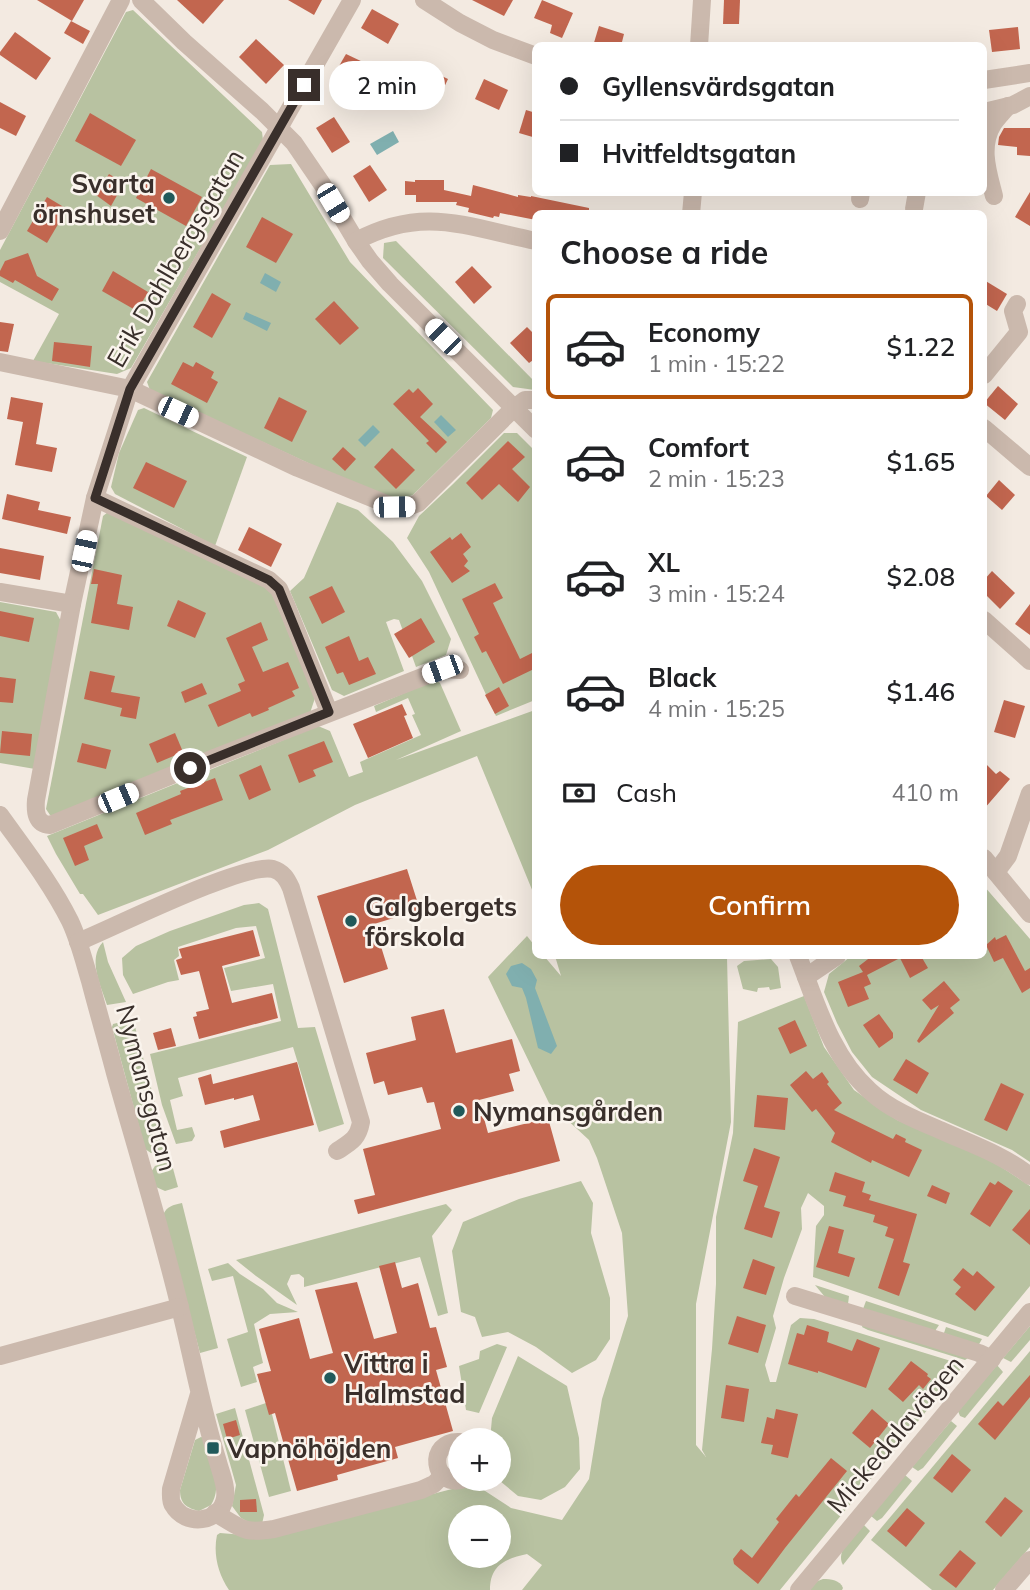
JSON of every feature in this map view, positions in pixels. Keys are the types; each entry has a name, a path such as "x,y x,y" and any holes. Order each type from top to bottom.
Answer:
{"street":[{"path":"0,231 121,0"},
{"path":"141,0 280,127 294,143 370,261 532,426"},
{"name":"Erik Dahlbergsgatan","path":"329,712 50,825 44,824 36,816 35,809 72,604 95,498 130,389 352,0"},
{"path":"424,0 493,40 532,55"},
{"path":"699,42 702,0"},
{"path":"987,80 1030,73"},
{"path":"987,111 1030,96"},
{"path":"987,141 993,125 1008,106"},
{"path":"987,171 994,197"},
{"path":"356,241 374,231 405,223 437,221 463,224 532,240"},
{"path":"987,371 1019,332 1013,311 1017,304"},
{"path":"0,362 130,389 298,468 394,507 418,503 513,409 524,400 532,400"},
{"path":"987,431 1030,467"},
{"path":"95,498 269,580 279,589 329,712 442,669 460,670"},
{"path":"0,592 72,604"},
{"path":"987,623 1030,661"},
{"path":"996,872 1009,856 1030,793"},
{"name":"Nymansgatan","path":"0,815 7,840 54,890 78,942 180,1307 207,1428 223,1481 225,1498 220,1509 199,1521 189,1520 171,1503 171,1489 199,1394"},
{"path":"987,862 1030,914"},
{"path":"78,942 248,871 264,868 275,869 283,874 291,888 361,1122 359,1133 337,1151"},
{"path":"800,959 835,1045 848,1066 871,1093 917,1120 996,1154 1030,1176"},
{"path":"806,977 833,959"},
{"path":"795,1296 992,1359"},
{"path":"0,1356 180,1307"},
{"name":"Mickedalavägen","path":"799,1590 1030,1312"},
{"path":"448,1445 439,1452 437,1464 443,1475 448,1478"},
{"path":"215,1513 237,1528 254,1532 274,1529 421,1490 443,1475"},
{"path":"1004,1590 1030,1560"}],"green space":[{"path":"133,10 262,132 263,140 131,368 117,374 33,361 59,314 0,282 0,250 126,12"},
{"path":"291,164 350,262 493,410 491,418 413,495 397,500 319,468 150,390 147,382 270,165"},
{"path":"396,241 532,379 532,390 513,387 383,258 384,243"},
{"path":"144,408 247,457 215,546 115,494 111,487 119,453 138,410"},
{"path":"504,433 517,433 532,448 532,701 496,716 429,572 407,538 419,516"},
{"path":"337,502 358,510 393,542 422,581 451,639 446,655 416,667 399,620 386,622 404,671 344,696 332,690 290,591 304,578"},
{"path":"108,512 271,590 315,698 310,713 50,815 46,809 103,516"},
{"path":"0,602 56,612 62,623 35,769 0,763"},
{"path":"435,680 440,683 461,731 396,760 532,711 532,890 477,756 355,805 268,850 98,915 83,894 80,894 47,836 318,726 330,731 349,777 363,772 360,762 421,735 408,698 376,712 374,706"},
{"path":"987,889 1030,939 1030,1162 1012,1150 921,1110 872,1077 852,1052 824,992 829,974 847,959 987,959"},
{"path":"259,903 268,909 298,1028 315,1027 344,1124 319,1132 293,1047 178,1078 183,1096 170,1100 177,1130 192,1127 195,1136 192,1141 176,1144 162,1105 150,1054 281,1021 273,984 231,991 224,968 265,958 256,926 236,928 178,947 179,956 174,960 179,980 133,994 123,975 122,958 136,946 170,931 244,905"},
{"path":"527,936 532,942 532,959 547,959 561,976 556,959 727,959 731,1122 696,1304 696,1445 706,1457 702,1450 716,1284 716,1217 733,1133 738,1022 804,996 824,1047 854,1090 897,1120 989,1159 1030,1186 1030,1286 988,1337 813,1277 816,1226 824,1215 824,1206 808,1193 801,1208 802,1229 773,1316 776,1328 765,1365 770,1382 776,1382 791,1325 800,1318 814,1319 964,1365 780,1590 522,1590 542,1565 527,1554 511,1558 511,1508 562,1520 589,1479 602,1399 628,1316 622,1233 589,1140 549,1103 488,977"},
{"path":"103,942 108,962 126,1002 107,1005 96,964 98,949"},
{"path":"771,959 778,967 781,988 758,988 757,992 743,989 737,966 744,961"},
{"path":"133,1019 167,1149 151,1153 145,1149 112,1027 113,1024"},
{"path":"171,1161 178,1187 165,1191 156,1187 151,1172 155,1166"},
{"path":"581,1181 593,1203 591,1233 610,1298 610,1339 596,1360 572,1373 536,1347 508,1332 482,1337 475,1317 461,1312 452,1251 463,1222 519,1199"},
{"path":"182,1203 218,1348 200,1353 163,1215 168,1208"},
{"path":"446,1204 452,1210 432,1236 448,1313 438,1316 420,1257 304,1287 304,1278 299,1274 291,1275 287,1284 297,1305 236,1260"},
{"path":"228,1263 277,1303 298,1312 270,1314 254,1324 263,1363 253,1367 257,1382 241,1387 227,1339 248,1332 233,1276 212,1281 208,1269"},
{"path":"815,1285 849,1296 848,1304 825,1297"},
{"path":"866,1301 939,1325 935,1331 863,1309"},
{"path":"864,1322 971,1356 965,1360 868,1330 862,1327"},
{"path":"1030,1326 1030,1340 1011,1362 1003,1358"},
{"path":"946,1327 982,1339 978,1346 944,1333"},
{"path":"497,1344 507,1347 479,1413 466,1410 459,1366 479,1359 480,1351"},
{"path":"1030,1351 1030,1547 993,1590 932,1590 871,1540"},
{"path":"518,1356 567,1386 579,1438 580,1469 565,1487 541,1500 518,1496 511,1490 511,1428 491,1428 492,1418"},
{"path":"997,1365 1003,1372 965,1418 960,1416 958,1411"},
{"path":"269,1402 291,1491 269,1497 245,1410"},
{"path":"235,1408 264,1515 262,1524 254,1525 241,1518 232,1506 236,1485 216,1414"},
{"path":"951,1421 957,1426 923,1468 918,1471 912,1467"},
{"path":"204,1438 212,1463 216,1489 211,1505 199,1511 185,1505 180,1490 195,1440"},
{"path":"905,1475 912,1481 877,1521 871,1516"},
{"path":"448,1490 485,1491 506,1505 448,1505 448,1568 497,1568 490,1590 229,1590 217,1564 217,1535 220,1533 244,1535 285,1532"},
{"path":"864,1525 870,1531 843,1565 843,1549"},
{"path":"823,1579 837,1582 842,1585 842,1590 810,1590 815,1582"}],"water":[{"path":"393,131 399,142 377,155 370,144"},
{"path":"265,273 281,282 276,292 260,283"},
{"path":"246,312 271,323 267,331 243,319"},
{"path":"441,415 456,430 448,437 434,422"},
{"path":"373,425 380,432 365,447 358,440"},
{"path":"522,963 531,969 537,980 535,988 557,1046 551,1054 538,1048 522,988 512,986 506,974 511,966"}],"building":[{"path":"37,0 84,0 72,21"},
{"path":"177,0 224,0 203,24"},
{"path":"288,0 322,0 314,15"},
{"path":"472,0 513,0 504,16"},
{"path":"542,0 573,13 562,38 550,33 552,25 534,18"},
{"path":"724,0 740,0 739,24 723,24"},
{"path":"372,9 399,24 388,44 361,28"},
{"path":"71,21 90,31 83,44 64,33"},
{"path":"599,26 624,34 622,42 594,42"},
{"path":"1018,27 1020,49 992,52 989,30"},
{"path":"15,32 51,58 36,80 0,55"},
{"path":"256,39 284,65 266,84 239,57"},
{"path":"346,54 365,63 354,84 335,73"},
{"path":"419,65 448,79 440,96 422,87 419,93 408,87"},
{"path":"484,79 508,90 499,110 475,99"},
{"path":"0,102 26,116 16,136 0,128"},
{"path":"526,110 532,112 532,137 519,133"},
{"path":"90,113 136,140 121,166 75,141"},
{"path":"334,117 350,142 332,153 316,128"},
{"path":"1004,128 1030,128 1030,156 1017,155 1017,147 998,145"},
{"path":"370,165 387,190 369,202 353,176"},
{"name":"Svarta örnshuset","path":"151,169 202,197 186,226 136,198"},
{"path":"109,174 124,183 111,206 96,195"},
{"path":"444,180 444,190 471,196 473,185 518,197 531,196 589,210 532,210 532,219 500,213 499,217 493,218 468,212 469,208 456,205 457,202 416,202 416,195 405,195 405,181"},
{"path":"1030,192 1030,226 1015,217"},
{"path":"47,197 67,209 47,243 27,231"},
{"path":"262,217 293,234 276,263 246,247"},
{"path":"28,253 37,276 59,289 52,301 15,280 13,283 0,276 5,261"},
{"path":"472,266 492,287 474,304 455,282"},
{"path":"113,271 148,292 137,311 102,291"},
{"path":"987,282 1007,294 997,311 987,305"},
{"path":"212,293 231,304 212,338 193,327"},
{"path":"334,301 359,328 340,345 315,319"},
{"path":"0,322 14,324 8,352 0,351"},
{"path":"527,327 532,332 532,361 529,363 510,343"},
{"path":"54,342 92,346 90,367 52,361"},
{"path":"183,362 193,367 196,362 214,372 211,378 218,382 207,403 171,384"},
{"path":"998,386 1018,404 1005,420 987,405 987,399"},
{"path":"418,388 433,404 420,417 447,442 436,453 426,443 429,441 393,404 409,389 413,393"},
{"path":"11,397 43,403 36,444 57,448 52,472 15,465 23,422 7,419"},
{"path":"279,397 307,411 292,442 264,428"},
{"path":"508,441 525,457 512,469 530,487 518,502 499,484 482,500 466,483"},
{"path":"343,447 356,459 345,471 332,459"},
{"path":"392,448 415,470 396,489 374,467"},
{"path":"146,462 187,481 174,508 133,488"},
{"path":"999,480 1015,495 1002,510 987,495"},
{"path":"7,494 40,502 38,510 71,517 67,534 2,519"},
{"path":"249,527 282,544 271,567 238,550"},
{"path":"461,533 471,547 463,554 468,561 464,566 470,571 452,583 430,552 450,537 452,540"},
{"path":"0,548 44,556 40,580 0,573"},
{"path":"94,569 122,575 117,604 133,607 129,630 91,623 98,584 91,584"},
{"path":"992,571 1015,593 1000,609 987,596 987,577"},
{"path":"495,583 503,598 493,603 520,659 532,653 532,670 503,684 486,651 482,653 474,637 479,634 462,599"},
{"path":"332,586 345,612 322,624 309,597"},
{"path":"178,600 206,613 195,638 167,626"},
{"path":"1030,604 1030,635 1015,624"},
{"path":"0,611 34,618 29,642 0,636"},
{"path":"421,618 435,642 409,658 394,634"},
{"path":"261,622 268,640 252,647 263,672 288,662 299,688 292,691 295,696 268,708 269,710 252,717 250,713 218,727 208,705 241,691 238,684 245,681 226,638"},
{"path":"349,636 359,661 368,657 376,674 349,685 343,672 337,674 325,647"},
{"path":"90,671 115,676 111,692 140,697 136,719 120,716 122,708 84,699"},
{"path":"0,677 16,679 13,703 0,702"},
{"path":"202,683 207,694 185,703 181,692"},
{"path":"499,687 509,706 495,714 485,695"},
{"path":"1004,700 1025,706 1015,738 994,732"},
{"path":"402,704 413,738 368,758 353,724"},
{"path":"2,731 32,734 30,756 0,753"},
{"path":"175,733 183,752 157,763 149,744"},
{"path":"324,741 333,762 313,770 316,776 299,783 288,755"},
{"path":"82,743 111,750 106,769 77,762"},
{"path":"261,765 271,790 249,800 239,775"},
{"path":"987,765 996,774 1000,771 1010,779 987,806"},
{"path":"215,778 223,800 170,820 172,824 145,835 136,813 181,794 180,791"},
{"path":"97,824 103,838 84,846 89,860 75,866 63,838"},
{"path":"407,869 420,910 374,924 388,969 344,983 317,896"},
{"path":"253,930 260,956 222,966 232,1003 272,993 278,1018 199,1039 193,1017 197,1016 196,1012 209,1009 199,971 181,975 176,960 182,958 179,949"},
{"path":"1006,935 1025,971 1030,968 1030,988 1022,993 1003,958 994,962 987,944 995,937 996,940"},
{"path":"868,959 898,959 867,975 871,984 864,987 869,999 848,1007 838,982 863,972 859,966"},
{"path":"900,959 923,959 928,968 910,978"},
{"path":"944,981 960,1000 950,1008 954,1013 919,1043 917,1041 939,1005 931,1010 922,1000"},
{"name":"Nymansgården","path":"444,1009 456,1053 512,1039 520,1071 509,1074 514,1091 479,1100 488,1133 548,1118 560,1161 358,1214 354,1200 375,1195 363,1149 441,1129 434,1102 427,1103 422,1087 388,1095 384,1081 374,1084 366,1053 416,1040 411,1017"},
{"path":"879,1014 893,1033 893,1038 879,1048 863,1025"},
{"path":"795,1020 807,1046 790,1054 778,1028"},
{"path":"171,1028 176,1046 158,1050 153,1033"},
{"path":"906,1059 929,1073 917,1094 893,1080"},
{"path":"297,1062 314,1125 224,1148 220,1131 260,1120 253,1095 205,1105 198,1078 211,1074 213,1084"},
{"path":"806,1071 813,1079 822,1072 829,1082 827,1084 842,1103 834,1110 893,1139 896,1134 922,1150 909,1177 872,1160 871,1163 831,1142 835,1133 816,1109 812,1112 790,1085"},
{"path":"1001,1083 1024,1094 1007,1131 984,1120"},
{"path":"757,1095 788,1098 785,1130 754,1127"},
{"path":"754,1148 780,1157 764,1207 780,1212 772,1238 744,1229 758,1186 743,1181"},
{"path":"835,1172 865,1182 862,1192 871,1195 869,1200 917,1214 903,1262 910,1264 899,1296 878,1288 894,1239 885,1236 888,1227 873,1222 875,1215 843,1206 846,1196 829,1191"},
{"path":"998,1181 1013,1191 990,1227 970,1214 990,1182 995,1185"},
{"path":"932,1185 950,1193 946,1204 927,1196"},
{"path":"1030,1209 1030,1245 1012,1230"},
{"path":"829,1226 844,1230 838,1253 855,1258 849,1277 816,1267"},
{"path":"753,1259 775,1267 766,1295 743,1288"},
{"path":"395,1262 402,1288 418,1283 430,1328 436,1327 447,1367 436,1370 452,1428 448,1428 448,1432 395,1447 398,1458 337,1475 338,1480 297,1491 275,1413 269,1415 257,1374 271,1371 259,1329 299,1318 310,1359 333,1353 315,1290 357,1282 374,1339 397,1333 379,1266"},
{"path":"963,1268 973,1276 977,1271 995,1287 975,1311 955,1294 961,1287 953,1280"},
{"path":"737,1316 766,1325 758,1353 728,1344"},
{"path":"807,1325 829,1332 827,1342 852,1351 857,1339 880,1348 866,1388 818,1371 788,1364 797,1333 804,1335"},
{"path":"911,1361 931,1379 923,1389 919,1385 903,1402 888,1389"},
{"path":"1030,1375 1030,1397 995,1440 978,1424 998,1401 1003,1406"},
{"path":"726,1385 749,1389 744,1422 721,1418"},
{"path":"776,1409 798,1414 788,1458 771,1454 773,1445 761,1443 767,1417 774,1419"},
{"path":"872,1409 889,1424 870,1448 852,1433"},
{"path":"236,1420 240,1435 227,1439 223,1424"},
{"path":"952,1454 971,1470 952,1493 933,1478"},
{"path":"831,1458 847,1471 758,1584 734,1564 733,1559 741,1549 752,1558 779,1522 776,1519 796,1494 799,1497"},
{"path":"1005,1497 1023,1511 1001,1537 985,1522"},
{"path":"256,1499 257,1512 240,1512 240,1500"},
{"path":"907,1508 925,1523 906,1547 887,1531"},
{"path":"960,1550 976,1563 956,1588 939,1575"}],"place":[{"name":"Svarta örnshuset","path":"169,198"},
{"name":"Galgbergets förskola","path":"351,921"},
{"name":"Nymansgården","path":"459,1111"},
{"name":"Vittra i Halmstad","path":"330,1378"},
{"name":"Vapnöhöjden","path":"213,1448"}],"route":[{"path":"190,768 329,712 279,589 269,580 95,498 130,389 304,85"}]}
